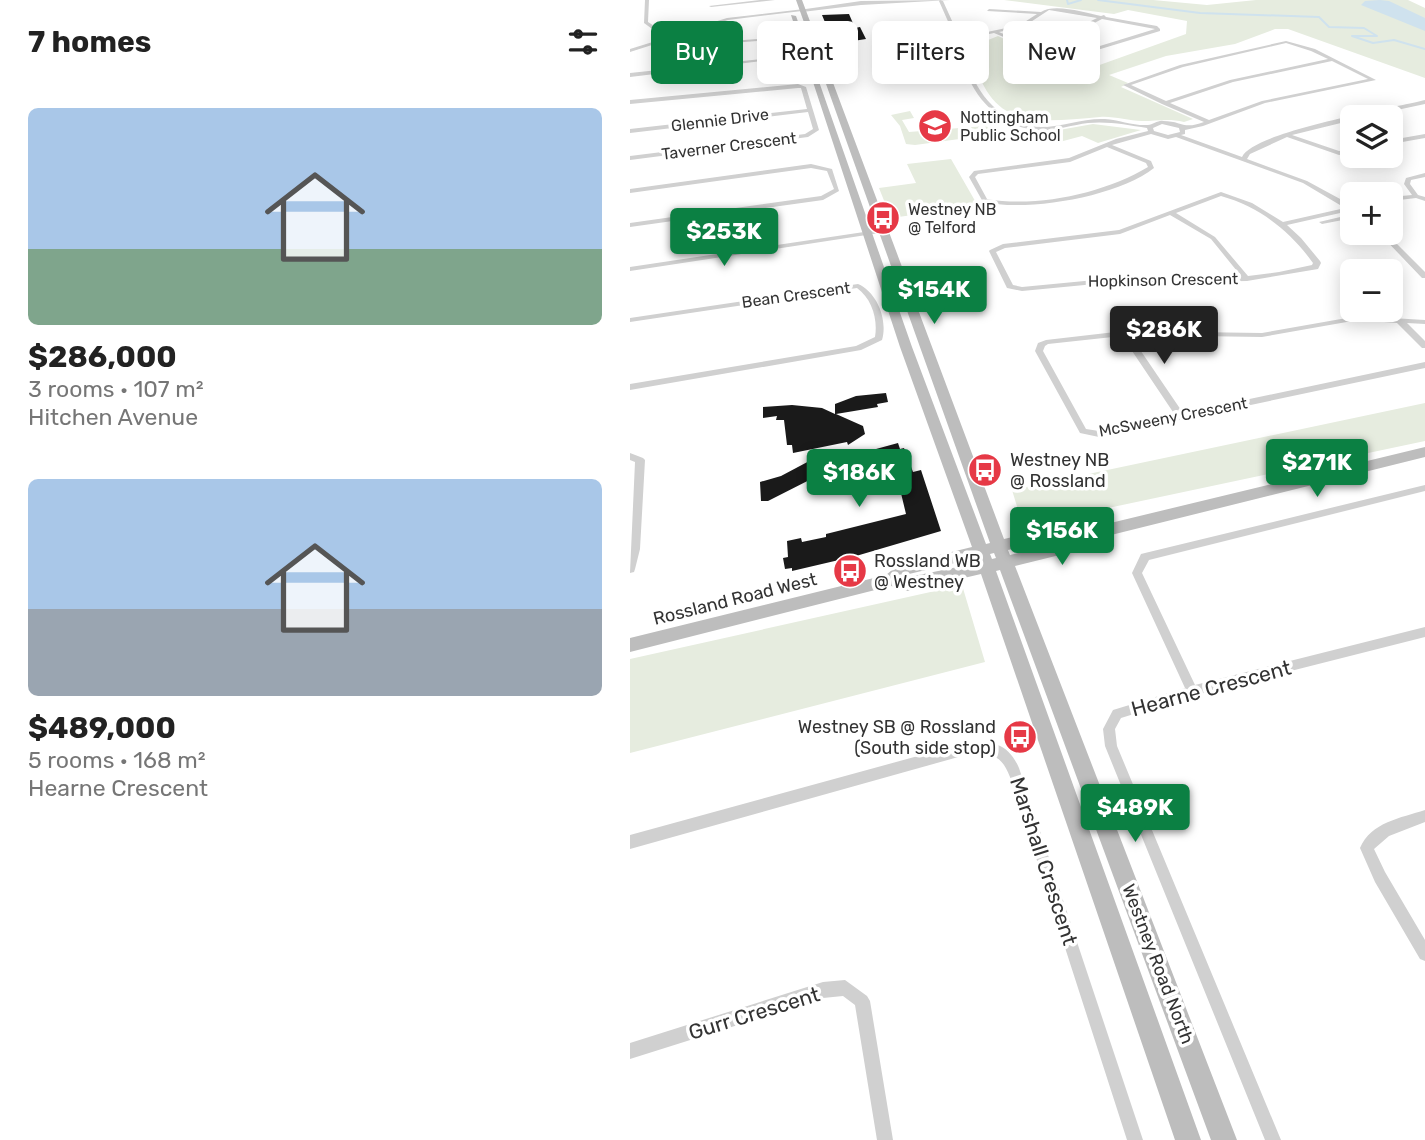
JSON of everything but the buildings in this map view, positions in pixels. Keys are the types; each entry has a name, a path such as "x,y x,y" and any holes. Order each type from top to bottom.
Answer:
{"main road":[{"name":"Westney Road North","path":"795,5 884,231 926,353 1224,1140"},
{"name":"Westney Road North","path":"795,5 867,232 1188,1140"},
{"name":"Rossland Road West","path":"630,645 891,580 908,585 1004,554 1083,544 1094,533 1425,452"}],"street":[{"path":"647,0 648,25 651,26"},
{"path":"727,19 715,14 711,3 773,0"},
{"path":"721,21 795,5 947,0"},
{"path":"941,1 951,21"},
{"path":"989,33 1032,22 1055,9 1104,16 1158,30 1100,48"},
{"path":"989,10 1044,13"},
{"path":"1094,21 1104,16"},
{"path":"995,32 1003,35"},
{"path":"743,41 784,38 789,40 794,57 743,63"},
{"path":"1108,145 1181,130 1209,122 1264,102 1373,80 1300,45 1278,42 1249,53 1172,69 1126,85 1209,122"},
{"path":"630,51 651,44"},
{"path":"1164,103 1232,81 1332,60"},
{"path":"630,75 651,73"},
{"path":"972,84 981,98 1018,125 1047,128 1103,121 1150,129 1158,135"},
{"name":"Taverner Crescent","path":"630,102 792,85 803,87 816,130 806,136 630,158"},
{"path":"1245,158 1259,156 1274,147 1275,143 1325,122 1425,102"},
{"name":"Glennie Drive","path":"630,131 811,110"},
{"path":"1108,145 1149,163 1151,167 1118,183 1082,195 1000,204 985,201 972,177 976,172 1070,160 1162,122 1305,182 1340,204"},
{"path":"1289,136 1340,153"},
{"path":"1403,140 1425,136"},
{"path":"630,191 811,166 830,170 836,190 823,198 630,225"},
{"path":"1425,175 1408,179 1407,184 1416,196 1425,200"},
{"name":"Hopkinson Crescent","path":"1221,194 1284,224 1310,253 1317,263 1315,267 1223,282 1107,279 1022,289 1010,286 992,251 1003,246 1120,232 1221,194"},
{"path":"1403,198 1416,196"},
{"path":"1403,203 1415,200 1416,196"},
{"path":"1172,214 1213,238 1247,279"},
{"path":"1284,224 1307,225 1340,215"},
{"path":"630,269 884,231"},
{"path":"1394,245 1425,276"},
{"name":"Bean Crescent","path":"630,320 858,286 869,293 882,329 879,338 858,348 630,387"},
{"name":"McSweeny Crescent","path":"1411,321 1415,316 1425,314"},
{"name":"McSweeny Crescent","path":"1340,321 1262,335 1088,335 1041,345 1039,351 1083,431 1099,434 1425,365"},
{"name":"McSweeny Crescent","path":"1403,321 1425,322"},
{"path":"1401,322 1425,346"},
{"path":"1124,333 1180,416"},
{"path":"630,456 640,460 630,569"},
{"path":"1192,691 1137,573 1144,557 1425,488"},
{"name":"Hearne Crescent","path":"1273,1140 1111,746 1109,729 1117,714 1192,691 1425,632"},
{"name":"Marshall Crescent","path":"630,842 969,748 996,747 1009,757 1013,768 1135,1140"},
{"path":"1425,817 1392,827 1370,840 1367,848 1380,877 1425,954"},
{"name":"Gurr Crescent","path":"630,1051 823,990 845,988 862,1001 885,1140"}],"shaded area":[{"path":"1004,0 1153,0 1207,5 1256,0 1408,0 1425,8 1425,78 1288,29 1275,29 1235,44 1166,56 1109,75 1128,83 1121,87 1193,119 1184,122 1105,117 1033,119 1016,115 1001,107 989,94 984,84 989,84 989,40 998,36 1003,38 1003,84 1100,84 1100,65 1186,34 1187,21 1128,10 1114,14"},
{"path":"910,111 914,118 902,120 909,132 985,126 1004,133 906,144 900,126 891,115"},
{"path":"1093,124 1141,130 1098,143 1082,136 1052,144 1048,132"},
{"path":"951,159 978,206 891,218 879,188 916,183 907,164"},
{"path":"1425,403 1425,441 1023,526 1012,490"},
{"path":"962,585 985,662 630,753 630,659"}],"water":[{"path":"1365,1 1389,1 1425,18 1425,31 1361,5"}],"waterway":[{"path":"1067,0 1068,4 1081,0"},
{"path":"1098,0 1200,13 1319,17 1329,27 1364,28 1377,36 1352,36 1373,43 1394,40 1425,49"}],"place":[{"name":"Nottingham Public School","path":"935,126"},
{"name":"Westney NB @ Telford","path":"883,218"},
{"name":"Westney NB @ Rossland","path":"985,470"},
{"name":"Rossland WB @ Westney","path":"850,571"},
{"name":"Westney SB @ Rossland (South side stop)","path":"1020,737"}]}
